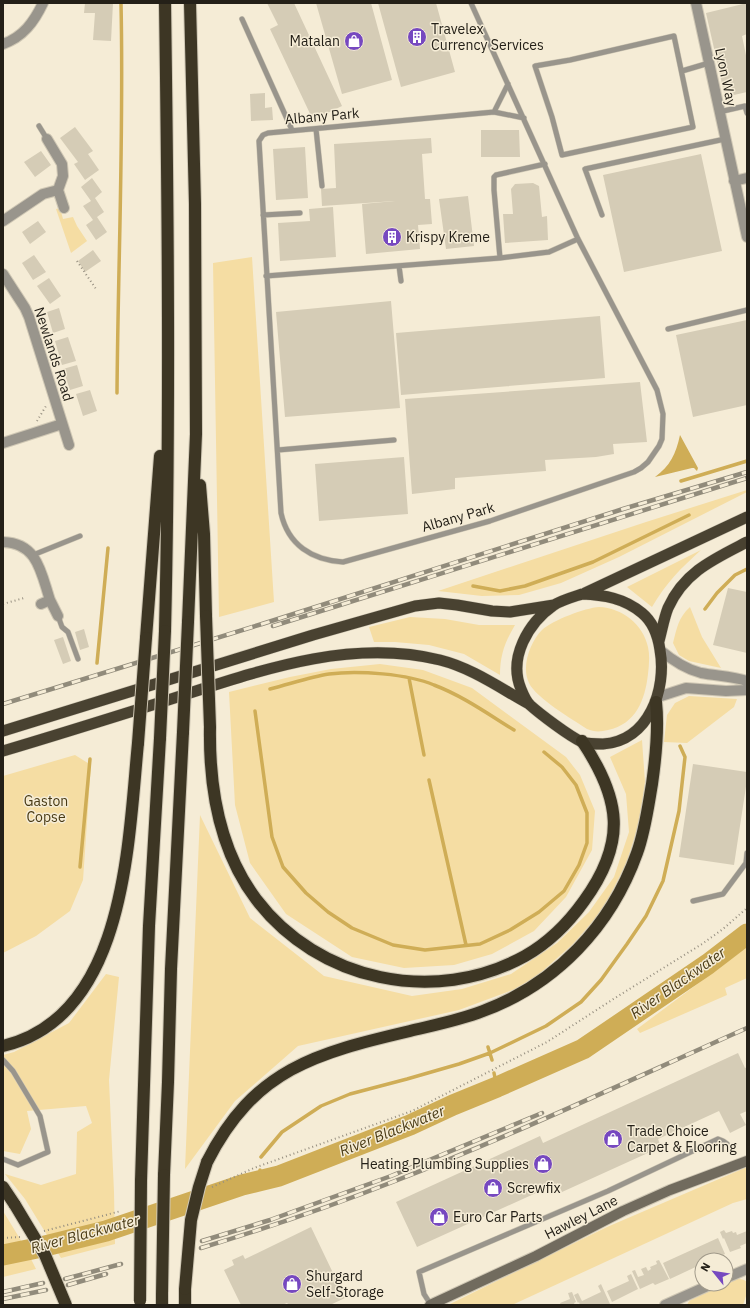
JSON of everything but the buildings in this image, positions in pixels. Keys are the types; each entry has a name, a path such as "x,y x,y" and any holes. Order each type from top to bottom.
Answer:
{"highway":[{"path":"140,1303 140,1181 149,926 160,738 167,550 167,128 165,3"},
{"path":"162,1300 164,1175 172,961 184,732 196,434 195,196 190,3"},
{"path":"3,1046 30,1036 42,1029 60,1015 77,998 100,960 112,923 126,852 138,743 151,552 167,370"},
{"path":"3,751 238,678 303,660 353,653 405,654 442,660 476,674 529,704 582,742 595,760 610,796 614,815 613,841 609,857 591,892 579,909 563,926 549,939 526,955 476,975 434,982 413,982 381,978 360,972 332,961 293,936 279,924 256,899 235,866 227,846 216,805 210,727 206,616 204,534 196,434"},
{"path":"3,731 313,635 415,606 439,603 499,612 510,612 554,605 582,594 747,517"},
{"path":"185,1305 191,1220 207,1162 215,1146 230,1123 241,1109 264,1087 295,1067 344,1047 459,1019 499,1005 532,987 548,976 591,936 613,906 629,875 638,852 653,776 658,722 657,700 662,673 660,645 668,608 675,595 694,572 705,564 747,542"},
{"path":"582,594 607,596 626,603 642,613 648,620 660,645"},
{"path":"529,704 524,696 518,678 517,668 519,650 532,627 554,605"},
{"path":"582,742 602,744 621,740 629,736 642,724 657,700"},
{"path":"3,1187 45,1255 66,1305"}],"main road":[{"name":"Hawley Lane","path":"431,1305 536,1256 623,1211 670,1190 747,1162"}],"street":[{"path":"3,44 20,36 28,28 35,19 43,3"},
{"name":"Lyon Way","path":"696,3 747,237"},
{"path":"47,139 62,164 63,176 58,190 64,208"},
{"path":"734,181 747,178"},
{"path":"3,221 46,194 58,190"},
{"name":"Newlands Road","path":"3,274 25,308 29,317 68,445"},
{"name":"Newlands Road","path":"3,443 62,424"},
{"path":"3,542 16,543 33,555 46,602 58,616"},
{"path":"660,645 668,657 687,668 700,672 735,677 747,681"},
{"path":"657,700 686,688 726,691 747,690"},
{"path":"734,1275 747,1269"},
{"path":"665,1305 694,1292"}],"lane":[{"name":"Albany Park","path":"470,3 524,118 578,239 660,398 664,418 662,439 654,454 641,468 627,475 490,520 343,562 335,562 314,556 296,543 286,528 281,513 259,140 267,133 292,130 494,112 524,118"},
{"path":"242,19 292,130"},
{"path":"674,36 682,71 693,127 562,155 552,116 535,66 565,61 674,36"},
{"path":"682,71 709,63"},
{"path":"494,112 508,84"},
{"path":"719,112 746,106 747,113"},
{"path":"38,126 47,139"},
{"path":"316,129 322,186"},
{"path":"602,215 585,169 725,139"},
{"path":"500,258 494,177 496,175 545,164"},
{"path":"263,215 300,213"},
{"path":"266,276 500,258 549,252 578,239"},
{"path":"399,266 400,281"},
{"path":"668,329 747,310"},
{"path":"278,450 394,440"},
{"path":"33,555 80,536"},
{"path":"58,616 62,627 68,632 78,659"},
{"path":"693,901 723,894 746,862 747,853"},
{"path":"3,1060 12,1071 40,1116 48,1152 18,1166 3,1159"},
{"path":"431,1305 424,1294 419,1272 608,1190 718,1139 727,1144"}],"path":[{"path":"77,261 96,289"},
{"path":"32,434 34,426 53,392"},
{"path":"3,604 24,598"},
{"path":"212,1187 254,1168 412,1111 501,1066 547,1042 702,944 723,929 747,908"},
{"path":"41,1232 121,1211"},
{"path":"3,1238 20,1237"}],"green space":[{"path":"60,208 63,219 73,217 87,241 71,253 56,209"},
{"path":"252,257 274,602 219,617 213,263"},
{"path":"747,490 747,492 619,557 561,583 519,595 482,596 438,591 646,522"},
{"path":"701,550 674,576 652,607 627,587"},
{"path":"599,607 616,610 636,624 648,647 649,660 647,684 637,710 626,722 618,727 605,731 592,731 546,702 533,689 527,677 526,662 534,641 547,626 569,615"},
{"path":"690,607 702,637 721,668 689,661 679,655 673,643 680,619"},
{"path":"410,617 445,619 479,625 515,625 508,637 504,649 500,675 464,654 429,645 374,642 369,627"},
{"path":"380,664 423,670 472,688 566,757 580,775 595,811 592,850 566,897 534,931 492,954 454,965 404,968 352,957 286,914 250,863 235,805 229,692 290,677 331,669"},
{"path":"689,696 737,699 734,707 687,743 664,742 667,715 675,703"},
{"path":"642,740 645,782 639,823 626,864 602,911 573,944 537,976 515,989 459,1010 298,1046 235,1101 185,1169 200,815 250,918 324,976 412,996 462,989 511,974 557,943 589,912 614,877 629,832 626,794 610,757"},
{"name":"Gaston Copse","path":"75,755 91,765 83,880 70,911 36,936 3,953 3,776"},
{"path":"747,947 747,978 725,988 727,995 640,1033 637,1029"},
{"path":"106,974 119,977 109,1080 115,1244 61,1258 25,1199 5,1174 41,1185 76,1174 77,1132 92,1123 86,1106 27,1111 31,1129 20,1154 3,1151 3,1055 14,1052 69,1023"},
{"path":"747,1167 747,1199 733,1203 512,1305 448,1305 607,1227"},
{"path":"3,1211 25,1247 36,1269 3,1277"},
{"path":"736,1278 747,1282 747,1293 743,1305 687,1305 689,1301 707,1292 734,1292 734,1279"}],"shaded area":[{"path":"680,435 698,468 697,471 692,468 655,477 672,459 677,448"}],"waterway":[{"path":"117,393 122,52 121,3"},
{"path":"681,481 747,461"},
{"path":"473,586 500,591 525,586 593,562 689,515"},
{"path":"97,663 108,548"},
{"path":"705,609 717,593 735,575 747,569"},
{"path":"270,689 329,674 341,673 354,672 383,674 411,678 423,681 455,694 514,730"},
{"path":"409,678 424,755"},
{"path":"255,711 272,837 283,867 306,893 328,912 352,928 393,945 425,950 480,944 510,930 539,912 564,891 579,865 587,843 587,813 576,785 562,767 544,752"},
{"path":"261,1157 282,1132 321,1106 350,1094 459,1064 490,1053 546,1026 581,1002 601,980 646,916 663,881 679,811 685,757 680,746"},
{"path":"80,867 90,759"},
{"path":"429,780 466,945"},
{"name":"River Blackwater","path":"3,1255 106,1231 242,1185 279,1176 410,1125 583,1049 708,964 747,934"},
{"path":"488,1047 492,1060"},
{"path":"494,1073 497,1087"},
{"path":"260,1170 260,1181"}],"railway":[{"path":"3,704 262,624 623,509 747,472"},
{"path":"273,626 747,478"},
{"path":"201,1248 323,1208 439,1163 528,1126 747,1028"},
{"path":"202,1241 270,1220 391,1176 542,1113"},
{"path":"65,1279 121,1264"},
{"path":"68,1285 106,1274"},
{"path":"3,1292 43,1283"},
{"path":"3,1299 46,1290"}],"place":[{"name":"Travelex Currency Services","path":"417,37"},
{"name":"Matalan","path":"354,41"},
{"name":"Krispy Kreme","path":"392,237"},
{"name":"Trade Choice Carpet & Flooring","path":"613,1139"},
{"name":"Heating Plumbing Supplies","path":"543,1164"},
{"name":"Screwfix","path":"493,1188"},
{"name":"Euro Car Parts","path":"439,1217"},
{"name":"Shurgard Self-Storage","path":"292,1284"}]}
